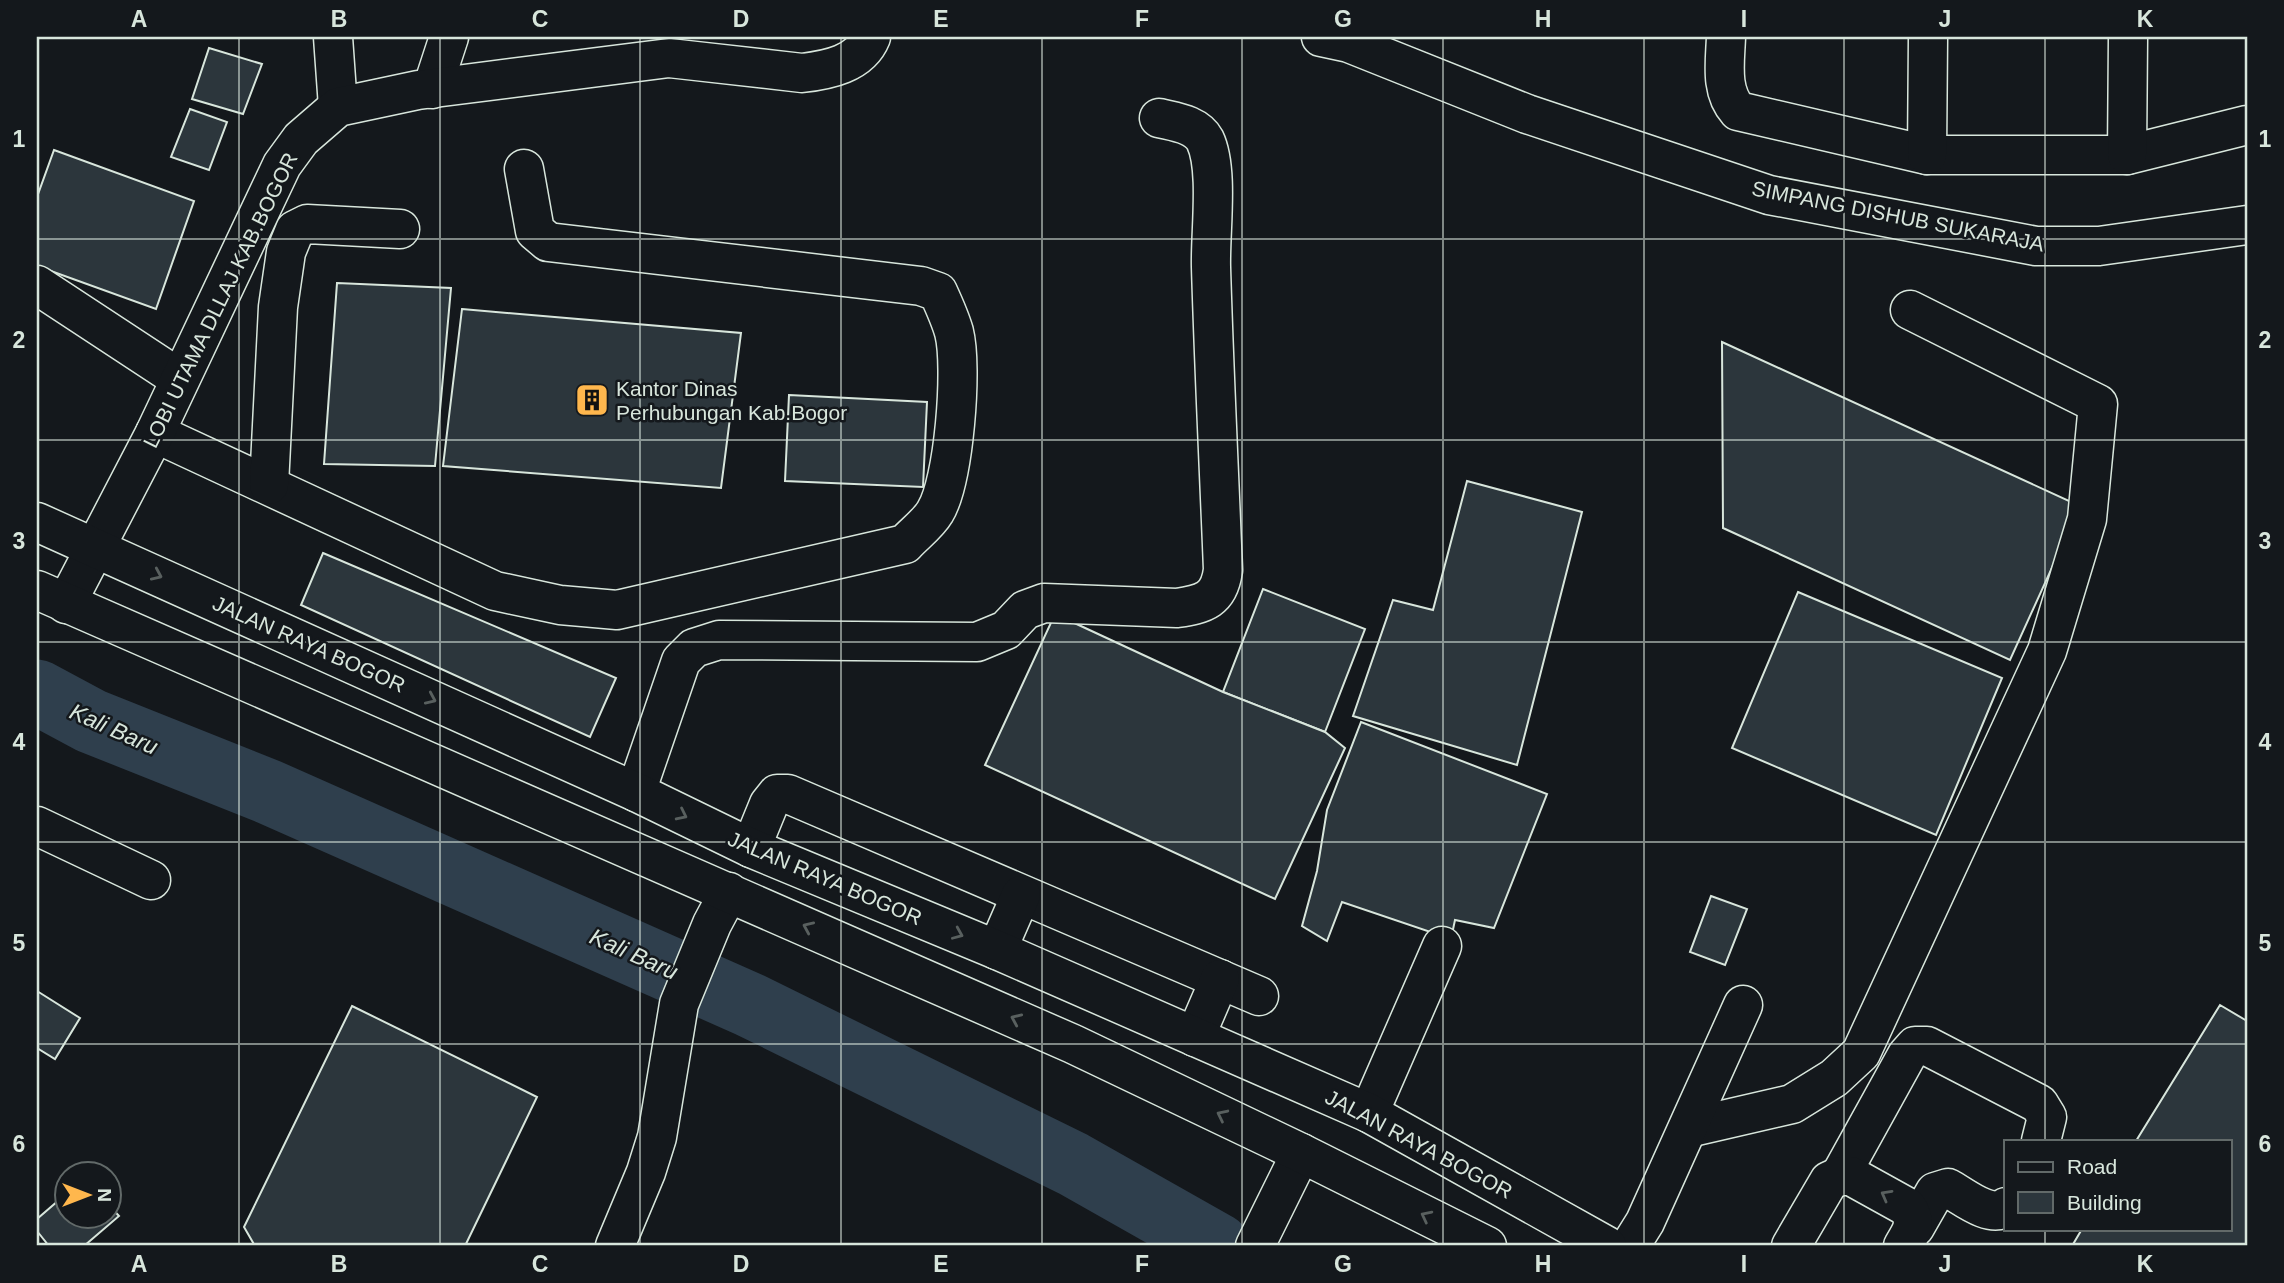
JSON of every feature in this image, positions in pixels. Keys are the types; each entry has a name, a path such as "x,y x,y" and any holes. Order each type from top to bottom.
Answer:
{"main road":[{"path":"333,37 338,107 671,48 802,73 813,72 838,66 855,57 871,37"},
{"path":"432,89 449,37"},
{"name":"SIMPANG DISHUB SUKARAJA","path":"1321,37 1349,43 1527,114 1769,195 2036,246 2099,246 2247,225"},
{"path":"1726,37 1725,89 1738,111 1927,155 2127,155 2247,125"},
{"path":"1927,155 1928,37"},
{"path":"2127,155 2129,37"},
{"name":"LOBI UTAMA DLLAJ KAB.BOGOR","path":"95,547 155,433 282,165 301,139 338,107"},
{"path":"636,792 681,662 694,648 719,640 978,642 1006,629 1024,610 1044,603 1177,608 1199,605 1214,594 1221,584 1223,570 1209,151 1203,137 1194,128 1159,117"},
{"path":"155,433 495,591 560,605 618,610 905,544 935,513 946,483 955,420 957,380 955,333 938,292 921,286 548,242 536,231 524,169"},
{"path":"269,485 278,307 286,252 295,230 307,224 400,229"},
{"path":"37,285 180,379"},
{"path":"1688,1128 1791,1104 1834,1078 1861,1053 2047,651 2087,519 2098,404 1910,310"},
{"name":"JALAN RAYA BOGOR","path":"37,522 636,792 751,848 997,950 1369,1113 1607,1246"},
{"path":"95,547 51,597 721,908 1073,1044 1487,1246"},
{"path":"751,848 769,804 777,794 788,794 1259,996"},
{"path":"37,826 151,880"},
{"path":"997,950 1021,895"},
{"path":"615,1246 646,1172 657,1137 679,1004 721,908"},
{"path":"1369,1113 1442,946"},
{"path":"1195,1037 1220,979"},
{"path":"1629,1246 1645,1222 1743,1005"},
{"path":"1840,1176 1907,1055 1915,1046 1927,1046 2039,1104 2047,1117 2040,1140"},
{"path":"1255,1246 1301,1153"},
{"path":"1791,1246 1829,1181 1840,1176 1851,1176 1907,1207 1913,1215 1909,1236"},
{"path":"1909,1236 1935,1192 1948,1188 1991,1212 2004,1209"}],"building":[{"path":"209,48 262,64 243,114 192,99"},
{"path":"190,109 227,122 209,170 171,157"},
{"path":"54,150 194,201 156,309 37,266 37,197"},
{"path":"337,283 451,288 435,466 324,464"},
{"name":"Kantor Dinas Perhubungan Kab.Bogor","path":"462,309 741,333 721,488 443,466"},
{"path":"1722,342 2080,506 2010,660 1723,528"},
{"path":"789,395 927,402 923,487 785,481"},
{"path":"1467,481 1582,512 1517,765 1353,716 1393,600 1433,610"},
{"path":"323,553 616,678 590,737 301,605"},
{"path":"1263,589 1365,629 1325,732 1223,692"},
{"path":"1798,592 2002,678 1936,835 1732,748"},
{"path":"1055,614 1223,692 1325,732 1345,748 1275,899 985,765"},
{"path":"1361,722 1547,794 1494,928 1455,920 1451,939 1342,902 1327,941 1302,926 1317,871 1327,810"},
{"path":"1711,896 1747,909 1725,965 1690,952"},
{"path":"37,991 80,1018 55,1059 37,1048"},
{"path":"2220,1005 2247,1021 2247,1246 2072,1246 2081,1230 2232,1230 2232,1140 2137,1140"},
{"path":"352,1006 537,1097 465,1246 255,1246 244,1227"},
{"path":"52,1206 52,1230 103,1230 84,1246 49,1246 37,1231 37,1219"}],"waterway":[{"name":"Kali Baru","path":"37,692 91,721 269,792 750,1005 1073,1164 1218,1246"}],"place":[{"name":"Kantor Dinas Perhubungan Kab.Bogor","path":"592,400"}]}
